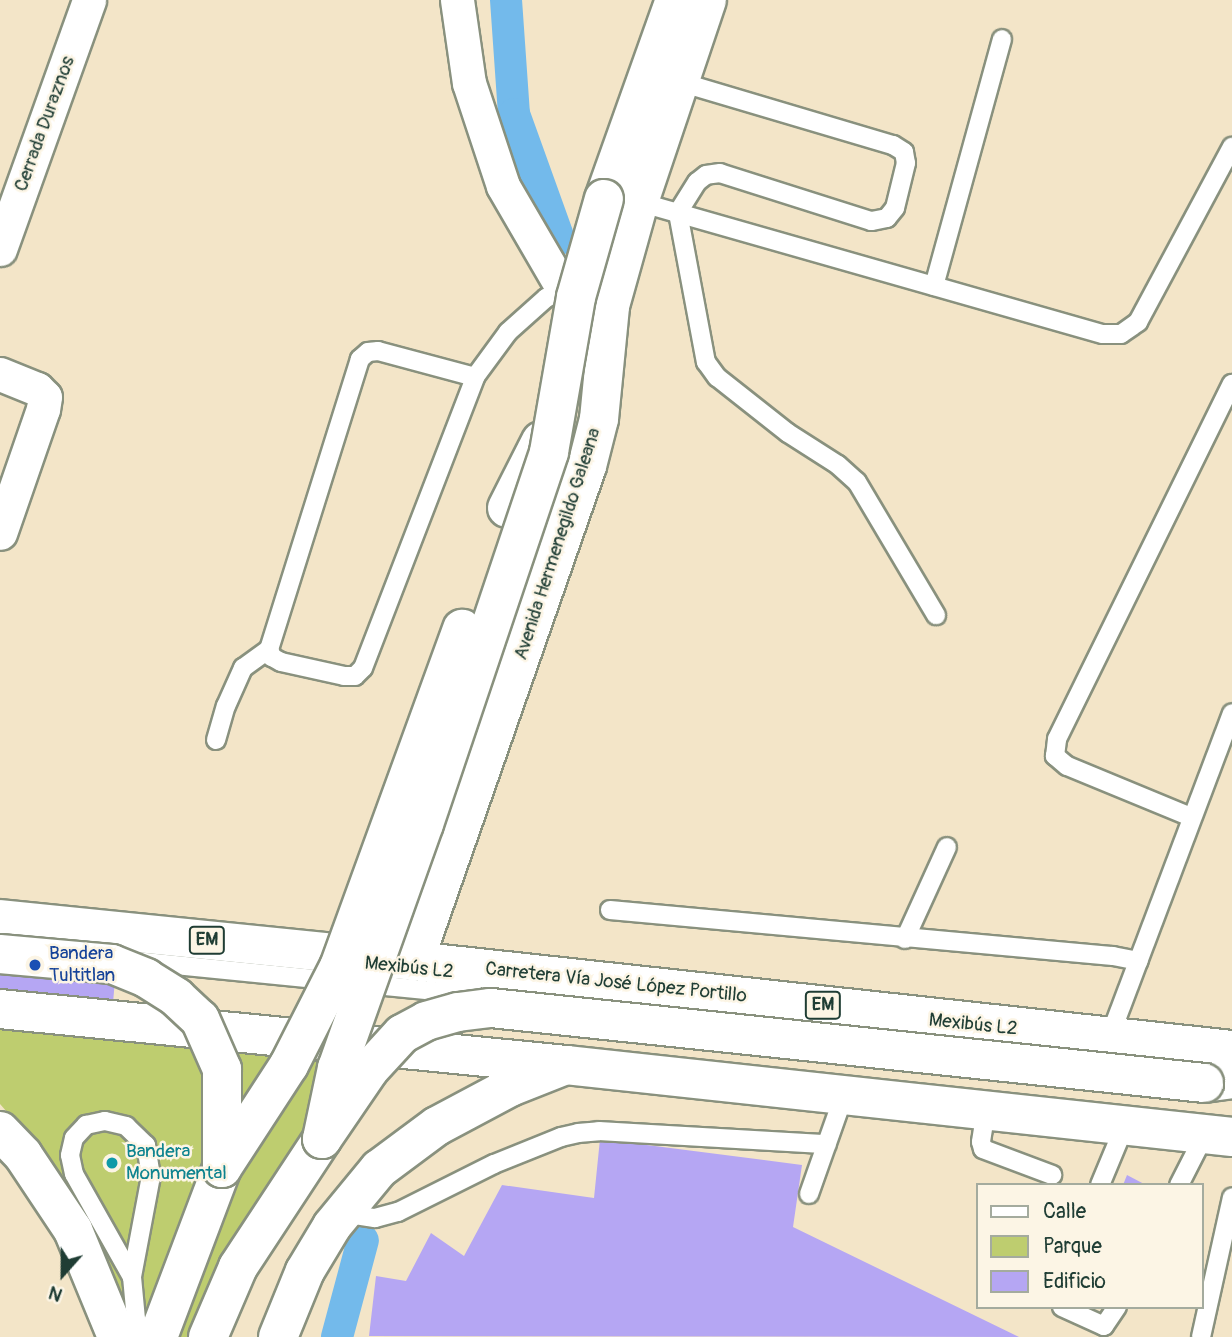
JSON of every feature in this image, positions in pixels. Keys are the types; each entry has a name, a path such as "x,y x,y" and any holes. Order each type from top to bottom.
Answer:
{"main road":[{"path":"321,1139 337,1068 424,824 548,452 576,297 622,200 675,0"},
{"name":"Avenida Hermenegildo Galeana","path":"414,961 587,466 599,419 610,306 623,259 622,200 680,82 707,0"},
{"path":"158,1337 222,1168 289,1065 340,967 507,508 610,306"},
{"name":"Carretera Vía José López Portillo","path":"0,919 1232,1050"},
{"path":"0,954 112,964 146,978 176,997 200,1019 222,1069 222,1168"},
{"path":"208,1337 243,1258 369,1070 402,1034 426,1021 458,1012 491,1008 1223,1078"},
{"path":"0,1009 566,1065 1125,1125 1223,1131"},
{"path":"278,1337 305,1271 340,1213 379,1169 437,1126 510,1087 566,1065"},
{"path":"0,1131 23,1155 73,1230 117,1337"}],"street":[{"name":"Cerrada Duraznos","path":"0,249 89,0"},
{"path":"457,0 469,83 503,186 563,289 623,259"},
{"path":"0,374 37,389 45,397 0,533"}],"lane":[{"path":"934,286 1002,39"},
{"path":"680,82 893,145 904,152 906,163 895,208 887,218 872,221 720,173 706,175 696,182 678,213 705,362 727,385 788,433 838,465 857,482 936,615"},
{"path":"622,200 678,213 1103,334 1121,334 1138,322 1232,147"},
{"path":"475,377 379,351 368,352 360,359 270,649 272,657 281,662 344,676 355,676 363,668 475,377 508,332 546,298 563,289"},
{"path":"1191,817 1066,766 1055,756 1057,739 1232,384"},
{"path":"216,740 226,706 243,668 270,649"},
{"path":"1110,1036 1232,713"},
{"path":"905,939 947,847"},
{"path":"610,910 1113,956 1139,961"},
{"name":"Mexibús L2","path":"0,947 1223,1078"},
{"path":"0,1000 1223,1131"},
{"path":"809,1194 844,1095"},
{"path":"986,1110 981,1142 983,1149 1052,1175"},
{"path":"132,1277 74,1174 69,1155 74,1138 86,1125 105,1121 127,1126 146,1145 150,1175 132,1277 136,1319 132,1337"},
{"path":"1101,1183 1125,1125"},
{"path":"340,1213 375,1218 398,1212 494,1164 561,1137 578,1133 599,1131 827,1144"},
{"path":"1181,1183 1223,1131"},
{"path":"1201,1337 1232,1197"},
{"path":"1066,1309 1104,1326 1116,1309"}],"green space":[{"path":"0,1020 394,1060 208,1337 124,1337 103,1251 57,1169 0,1104"}],"building":[{"path":"0,952 117,962 113,1006 0,996"},
{"path":"600,1139 802,1165 793,1227 1019,1337 369,1336 376,1276 406,1281 431,1233 464,1256 502,1185 594,1198"},
{"path":"1127,1175 1142,1183 1124,1183"}],"waterway":[{"path":"506,0 514,114 559,239"},
{"path":"337,1337 363,1240"}],"place":[{"name":"Bandera Tultitlan","path":"35,965"},
{"name":"Bandera Monumental","path":"112,1163"}]}
